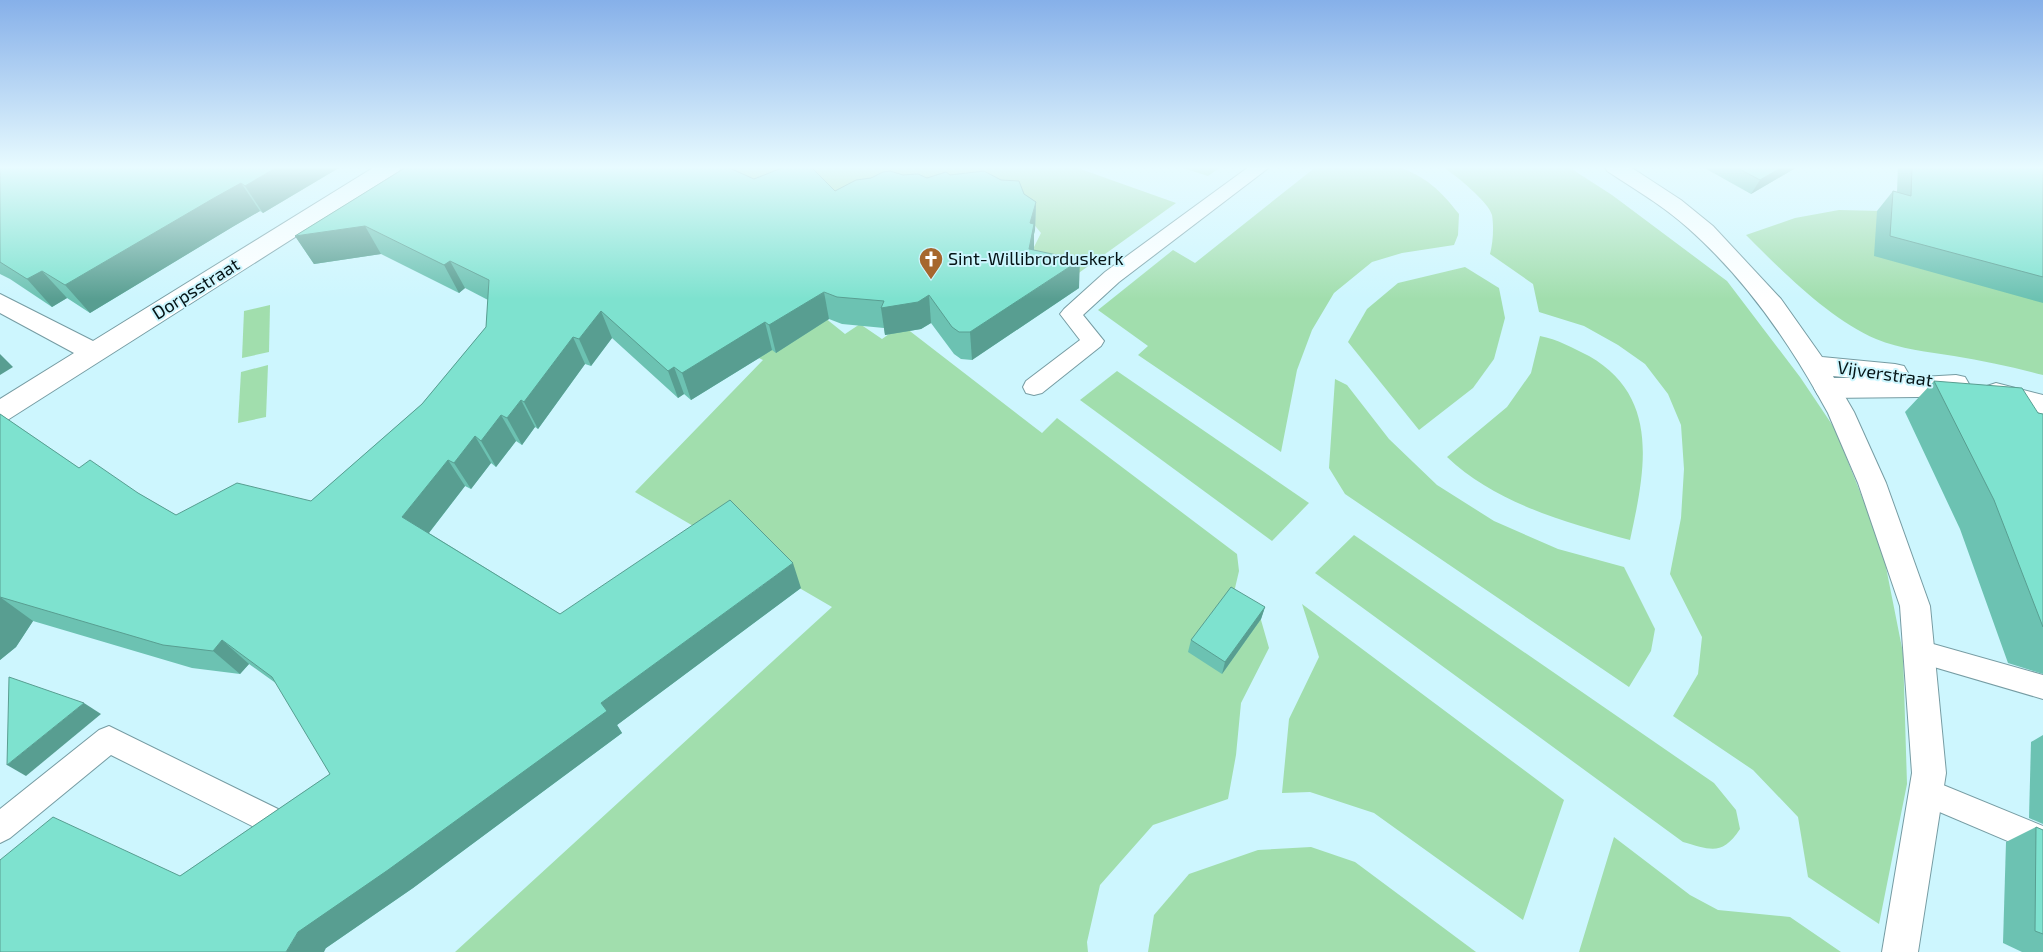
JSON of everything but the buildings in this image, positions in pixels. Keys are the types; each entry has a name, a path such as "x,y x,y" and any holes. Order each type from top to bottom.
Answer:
{"street":[{"name":"Dorpsstraat","path":"0,412 320,210"},
{"path":"1679,210 1705,231 1770,300 1820,376 1841,412 1872,483 1915,606 1929,772 1900,952"},
{"path":"0,302 94,353"},
{"name":"Vijverstraat","path":"1820,376 1918,387 1956,384 2043,405"}],"lane":[{"path":"1034,387 1093,341 1071,314 1112,277 1202,210"},
{"path":"1919,652 2043,687"},
{"path":"0,828 109,738 268,819"},
{"path":"1926,792 2043,841"}],"green space":[{"path":"803,210 1166,210 1062,285 1035,264 1034,247 1041,233 1023,211 836,220"},
{"path":"1261,210 1456,210 1459,214 1458,235 1454,245 1402,253 1372,262 1334,293 1312,330 1297,370 1281,452 1138,355 1148,346 1098,310 1173,250 1195,263"},
{"path":"1490,210 1633,210 1727,281 1800,377 1835,429 1882,547 1903,653 1907,784 1879,924 1808,877 1798,817 1753,770 1673,716 1698,674 1702,637 1670,574 1681,518 1684,469 1681,425 1668,394 1645,364 1618,345 1584,326 1539,312 1533,284 1490,254 1493,230"},
{"path":"1837,210 1882,211 2043,248 2043,375 1987,362 1904,348 1876,339 1841,320 1790,278 1746,235 1795,218"},
{"path":"746,254 845,334 860,324 882,339 902,325 1042,433 1057,418 1237,554 1239,571 1232,601 1261,620 1269,648 1241,703 1236,755 1228,799 1153,825 1100,885 1087,942 1088,952 455,952 832,607 635,492 763,360 674,318"},
{"path":"1465,267 1499,288 1505,318 1494,359 1473,388 1419,430 1348,342 1367,309 1398,283"},
{"path":"270,305 269,352 242,358 244,311"},
{"path":"1540,336 1559,342 1589,356 1612,373 1628,392 1638,414 1643,462 1630,540 1557,518 1509,499 1466,473 1447,457 1507,407 1531,373"},
{"path":"268,365 266,417 238,423 241,372"},
{"path":"1117,371 1309,503 1272,541 1080,400"},
{"path":"1335,379 1347,385 1389,439 1437,485 1494,521 1558,549 1624,567 1655,629 1651,651 1629,687 1345,494 1329,468"},
{"path":"1354,535 1714,783 1736,810 1740,829 1734,838 1727,844 1715,849 1683,842 1315,573"},
{"path":"1302,604 1564,800 1523,920 1374,813 1310,792 1282,793 1289,719 1319,657"},
{"path":"1614,837 1690,895 1718,910 1790,917 1841,952 1579,952"},
{"path":"1311,847 1355,862 1476,952 1148,952 1154,915 1189,874 1258,850"}],"place":[{"name":"Sint-Willibrorduskerk","path":"931,280"}]}
